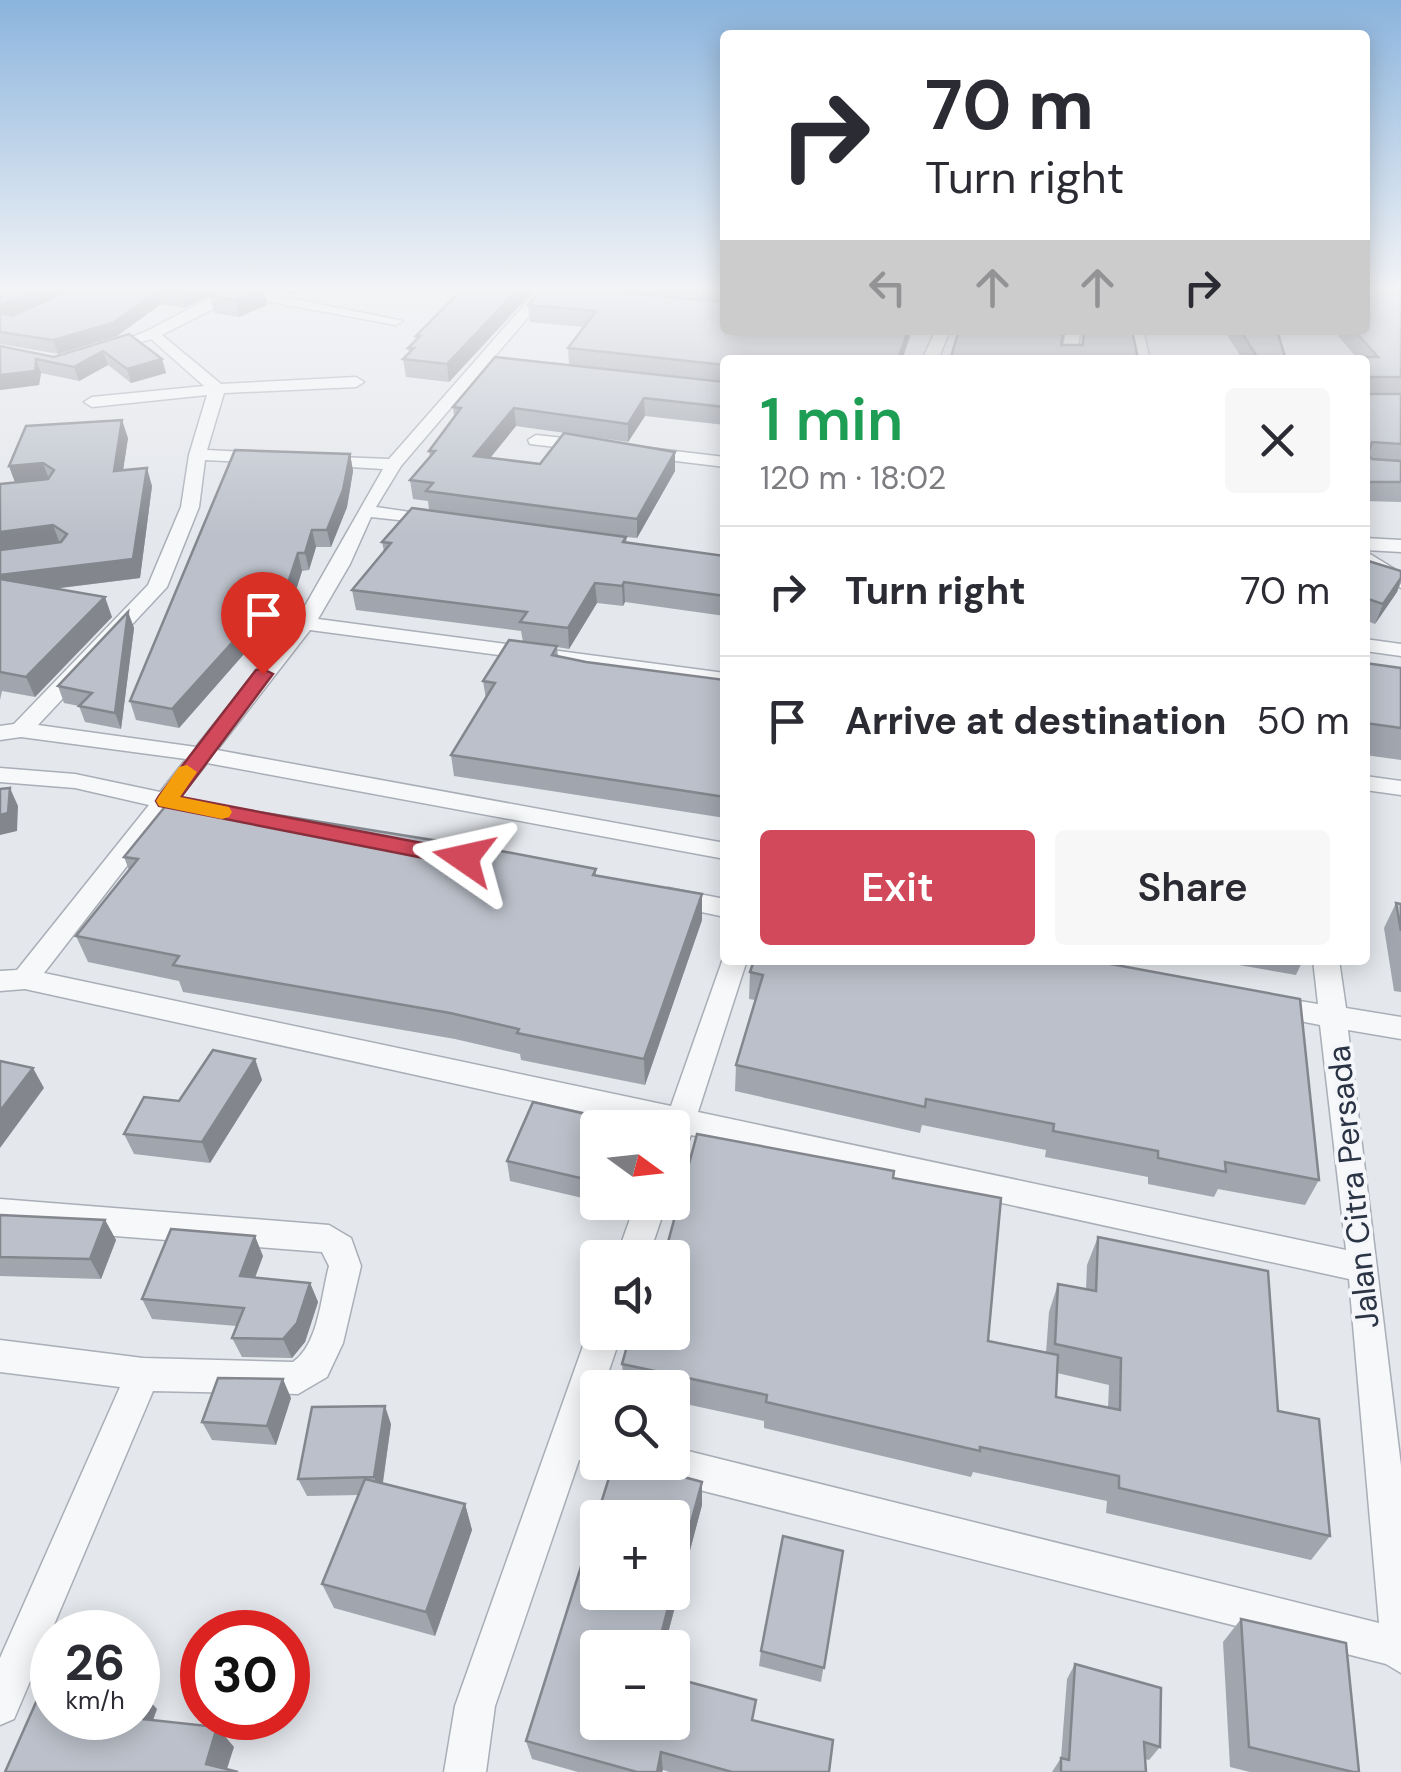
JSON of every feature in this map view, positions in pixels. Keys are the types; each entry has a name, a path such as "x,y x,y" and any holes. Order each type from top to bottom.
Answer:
{"street":[{"path":"195,370 217,389"},
{"path":"484,370 394,464 305,623 166,801 12,980 580,1111"},
{"path":"92,402 217,389 356,382"},
{"path":"10,731 157,587 190,507 198,455 217,389"},
{"path":"536,440 612,448"},
{"path":"631,451 720,461"},
{"path":"198,455 394,464"},
{"path":"365,511 460,524"},
{"path":"1370,544 1401,546"},
{"path":"1370,560 1401,582"},
{"path":"305,623 720,678"},
{"path":"1370,646 1398,649"},
{"path":"10,731 199,754 720,850"},
{"path":"0,775 75,782 205,808"},
{"path":"1370,784 1401,788"},
{"path":"648,894 720,907"},
{"path":"685,1110 732,965"},
{"name":"Jalan Citra Persada","path":"1327,965 1364,1268 1401,1650"},
{"path":"1240,1000 1401,1028"},
{"path":"690,1136 1364,1268"},
{"path":"0,1213 329,1239 340,1248 345,1266 326,1343 315,1366 298,1378 143,1374 0,1356"},
{"path":"0,1706 143,1374"},
{"path":"465,1772 475,1706 580,1448"},
{"path":"690,1470 1401,1650"}],"building":[{"path":"0,370 35,370 35,371 0,375"},
{"path":"484,370 612,370 720,381 720,406 644,398 628,424 514,408 474,456 540,464 564,433 675,452 637,519 426,491 433,483 410,480 435,451 429,451 461,408 453,407"},
{"path":"1370,370 1401,370 1401,377 1371,377"},
{"path":"1370,394 1401,394 1401,444 1372,442 1370,448"},
{"path":"122,420 114,471 147,468 133,559 0,575 0,550 61,542 67,534 53,525 0,532 0,484 48,479 54,470 43,463 9,466 26,426"},
{"path":"235,450 350,454 343,490 327,530 312,530 305,553 298,553 279,610 260,612 172,709 130,701"},
{"path":"1370,457 1401,461 1401,482 1370,482"},
{"path":"412,508 626,537 623,542 720,555 720,595 624,582 622,586 595,583 568,628 520,622 527,612 352,590 391,543 382,542"},
{"path":"1370,562 1401,571 1401,578 1383,604 1370,600"},
{"path":"0,579 105,597 26,677 0,672"},
{"path":"128,612 115,713 79,706 92,693 58,686"},
{"path":"509,640 557,646 552,655 586,662 720,679 720,796 451,755 495,683 483,681"},
{"path":"1370,664 1401,668 1401,728 1370,724"},
{"path":"10,788 8,813 0,815 0,789"},
{"path":"172,798 501,851 596,869 593,875 702,894 644,1059 517,1033 519,1029 450,1013 173,965 179,956 76,936 138,859 124,857"},
{"path":"1396,903 1401,904 1401,931"},
{"path":"752,965 1116,965 1300,999 1319,1180 1225,1162 1226,1172 1158,1158 1158,1151 1053,1131 1054,1124 926,1099 925,1107 736,1065 763,975 750,972"},
{"path":"213,1050 255,1059 202,1142 124,1134 144,1097 179,1101"},
{"path":"0,1061 33,1068 0,1111"},
{"path":"533,1102 580,1113 580,1178 507,1161"},
{"path":"697,1134 894,1171 893,1178 1001,1198 988,1341 1058,1355 1056,1397 1120,1410 1121,1358 1055,1344 1058,1284 1096,1291 1098,1237 1268,1271 1278,1411 1319,1419 1330,1536 1119,1488 1119,1476 980,1447 980,1451 766,1402 767,1395 690,1379 690,1370 650,1370 622,1364 626,1350 690,1350 690,1240 669,1240 674,1220 690,1220 690,1160"},
{"path":"0,1215 105,1220 90,1259 0,1257"},
{"path":"171,1229 255,1236 240,1276 310,1283 297,1323 283,1339 232,1338 244,1308 142,1299"},
{"path":"218,1378 283,1379 267,1426 202,1422"},
{"path":"385,1406 374,1477 298,1479 312,1407"},
{"path":"365,1479 465,1504 426,1612 322,1584"},
{"path":"690,1479 702,1482 690,1527 690,1500 602,1500 608,1480"},
{"path":"783,1536 843,1551 824,1668 761,1651"},
{"path":"580,1570 580,1610 668,1610 662,1630 580,1630 580,1740 690,1740 690,1682 756,1700 752,1720 833,1740 829,1772 732,1772 661,1752 657,1772 637,1772 526,1741"},
{"path":"1241,1619 1346,1643 1359,1772 1249,1747"},
{"path":"1075,1664 1161,1688 1160,1747 1144,1742 1146,1772 1061,1772 1061,1758 1069,1760"},
{"path":"30,1716 30,1740 160,1740 160,1721 180,1723 180,1740 213,1740 206,1764 238,1772 5,1772"}],"slow traffic":[{"path":"187,772 166,801 222,812"}],"route":[{"path":"263,674 166,801 464,858"}]}
